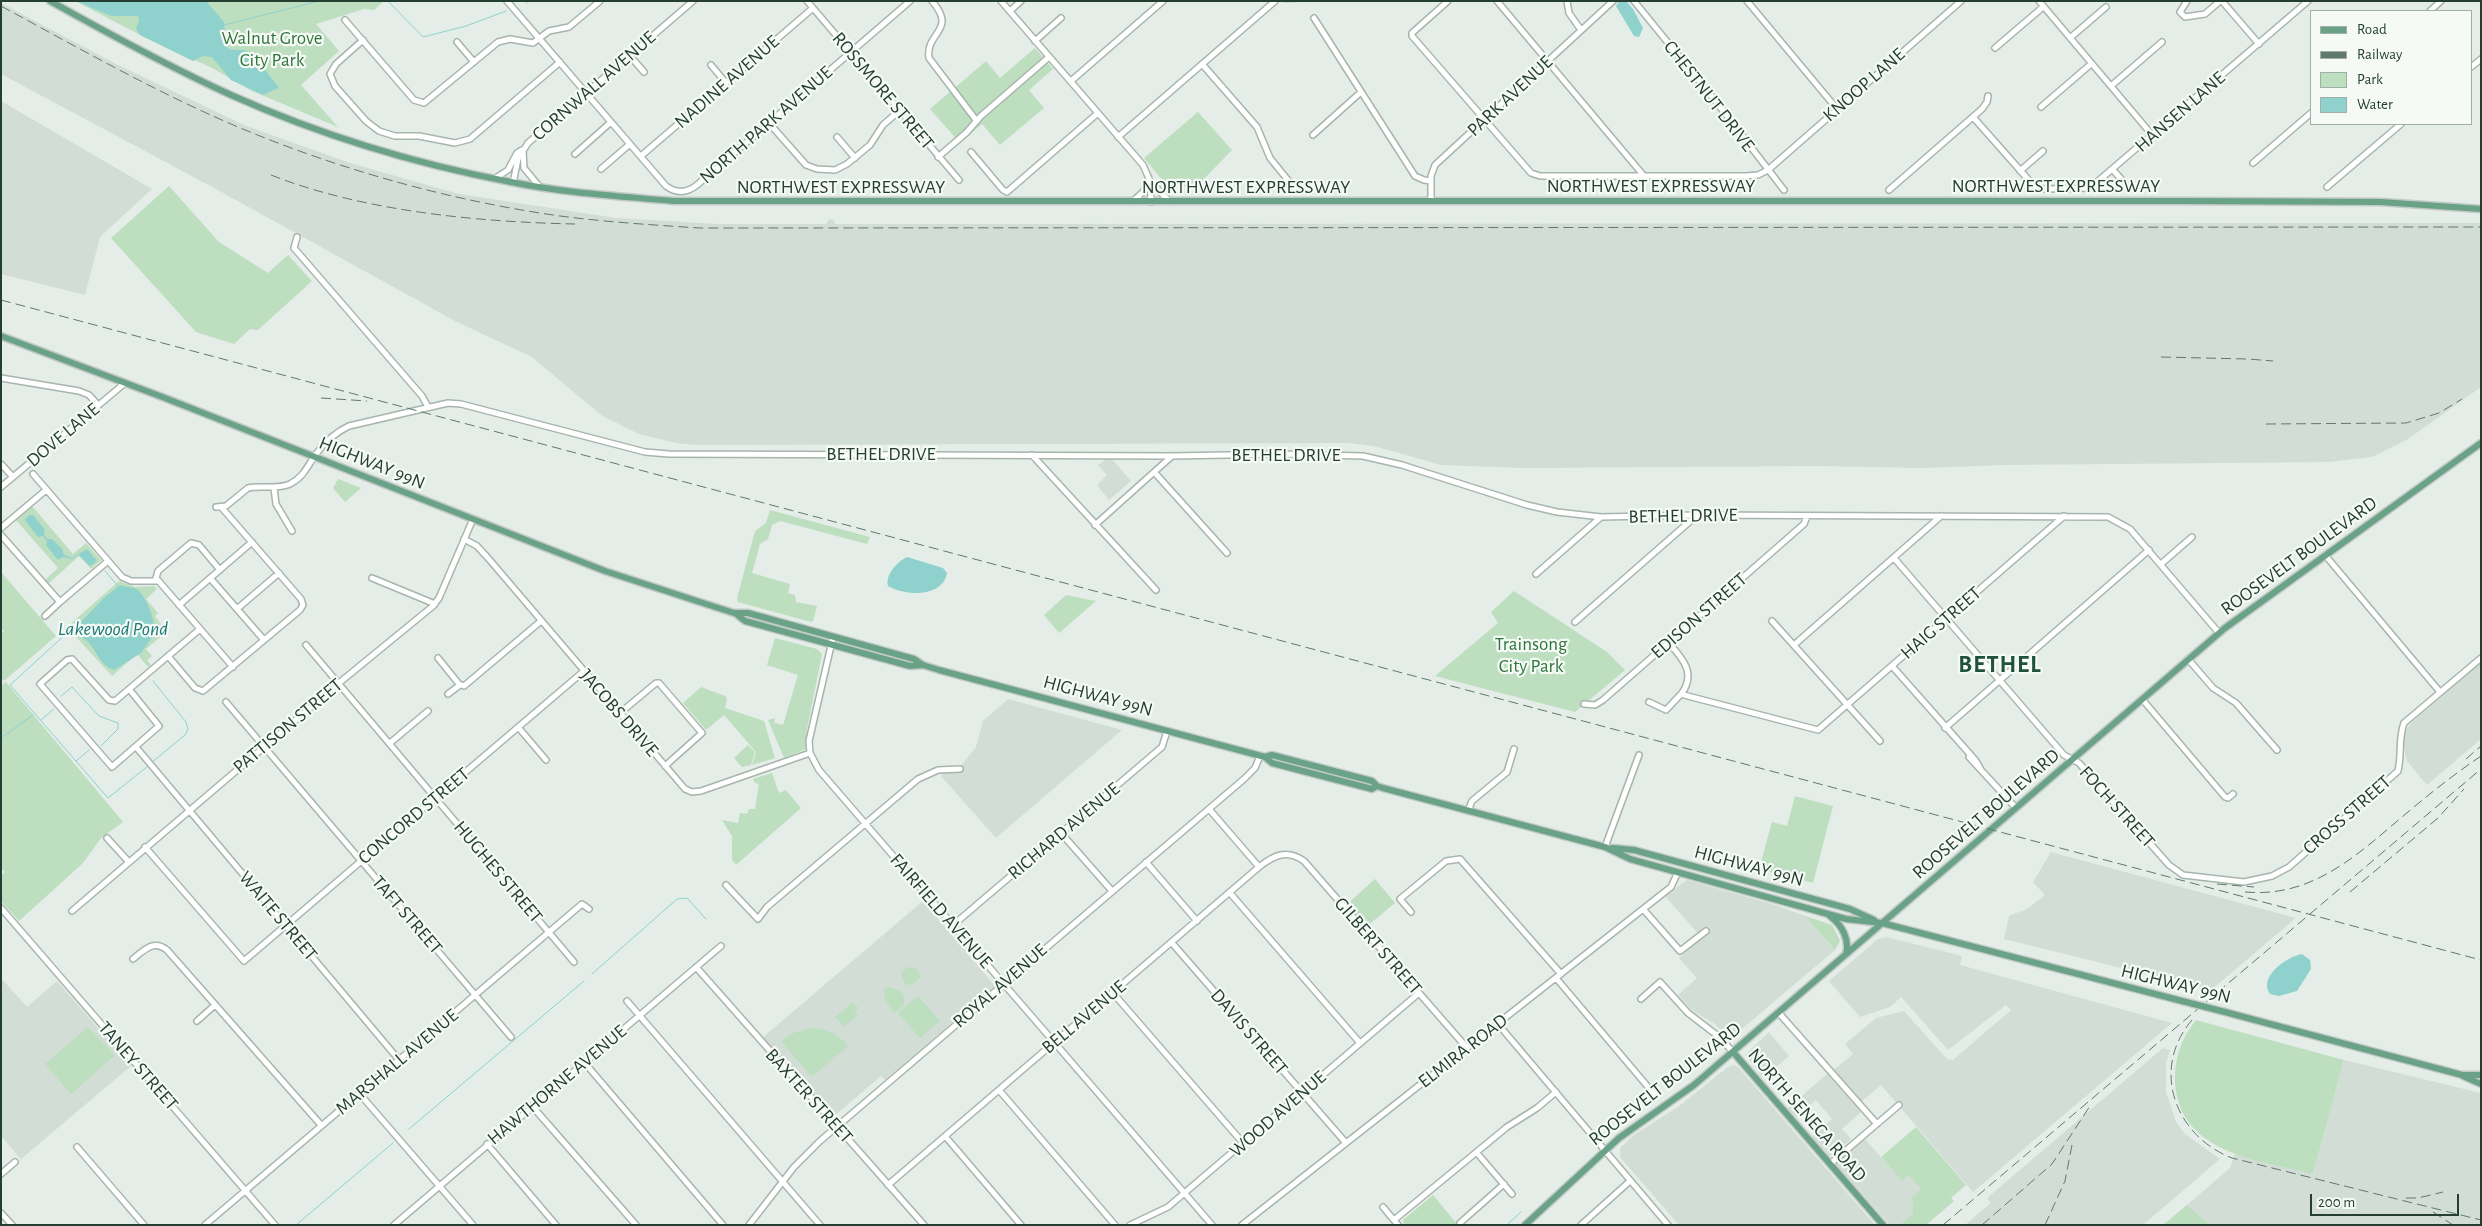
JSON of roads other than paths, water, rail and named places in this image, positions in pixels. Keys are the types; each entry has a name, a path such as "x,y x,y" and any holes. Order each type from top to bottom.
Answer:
{"main road":[{"name":"NORTHWEST EXPRESSWAY","path":"50,1 126,43 231,95 294,121 410,159 513,183 673,201 2381,202 2481,208"},
{"name":"HIGHWAY 99N","path":"1,336 314,456 605,571 734,613 745,621 910,666 923,665"},
{"name":"ROOSEVELT BOULEVARD","path":"1524,1225 1605,1150 1639,1122 1694,1085 2219,633 2481,443"},
{"name":"HIGHWAY 99N","path":"734,613 748,613 914,659 923,665 1262,756 1272,762 1372,789 1377,786 1605,847 1634,850 1850,909 1882,923"},
{"name":"HIGHWAY 99N","path":"1605,847 1630,859 1846,918 1882,923 2462,1075"},
{"path":"1825,912 1840,926 1848,942 1846,954"},
{"name":"NORTH SENECA ROAD","path":"1733,1052 1883,1225"},
{"path":"2462,1075 2481,1075"},
{"path":"2462,1075 2481,1084"}],"street":[{"name":"NORTH PARK AVENUE","path":"507,1 670,188 684,192 693,188 770,123 910,1"},
{"path":"346,20 414,100 421,104 430,101 474,62 502,41 510,39 531,44 549,31 569,27 600,1"},
{"name":"CORNWALL AVENUE","path":"513,183 518,159 523,150 693,1"},
{"name":"ROSSMORE STREET","path":"807,1 852,52 867,74 958,180"},
{"path":"932,1 941,15 943,23 940,32 930,46 929,58 976,120"},
{"path":"1001,1 1146,169 1150,181 1151,202"},
{"path":"1010,11 1021,1"},
{"path":"1071,81 1162,1"},
{"path":"1118,136 1275,1"},
{"path":"1448,1 1412,33 1412,36 1527,170 1534,175 1746,176 1758,175 1768,170"},
{"path":"1497,1 1644,176"},
{"path":"1567,1 1569,13 1580,30"},
{"name":"PARK AVENUE","path":"1431,202 1431,181 1435,165 1613,1"},
{"name":"CHESTNUT DRIVE","path":"1634,1 1717,103 1784,190"},
{"path":"1747,1 1837,109"},
{"name":"KNOOP LANE","path":"1768,170 1961,1"},
{"path":"2039,1 2153,136"},
{"path":"2187,1 2180,12 2185,17 2205,14 2221,1 2259,44"},
{"name":"HANSEN LANE","path":"2020,171 2038,188 2084,190 2096,185 2308,1"},
{"path":"2431,10 2441,1"},
{"path":"1995,48 2043,7"},
{"path":"2070,38 2106,7"},
{"name":"NADINE AVENUE","path":"641,156 813,8"},
{"path":"1035,41 1061,18"},
{"path":"1314,18 1415,176 1431,181"},
{"path":"363,40 336,64 330,74 333,83 366,121 379,131 395,136 419,136 455,143 470,139 560,62"},
{"path":"456,42 474,62"},
{"path":"2111,86 2162,42"},
{"path":"630,56 644,72"},
{"path":"938,157 966,133 976,120 1050,57"},
{"path":"1202,64 1257,127 1270,158 1296,190"},
{"path":"2042,108 2091,64"},
{"path":"711,65 726,83"},
{"path":"1313,135 1361,92"},
{"path":"1889,190 1973,117 1985,105 1988,96"},
{"path":"770,123 804,163 812,168 838,169 873,142 883,125 898,111"},
{"path":"970,152 1003,190 1007,192 1098,113"},
{"path":"2253,163 2310,114"},
{"path":"1973,117 2020,171 2042,151"},
{"path":"575,154 611,122"},
{"path":"2327,187 2401,125"},
{"path":"837,138 854,158"},
{"path":"601,169 630,144"},
{"path":"494,179 508,170 517,153 523,150 524,168 539,186"},
{"path":"2114,170 2130,189"},
{"path":"1130,202 1140,196 1150,181"},
{"path":"1150,181 1172,202"},
{"path":"297,237 294,248 422,396 428,407"},
{"path":"1,378 79,392 89,395 98,405"},
{"name":"DOVE LANE","path":"1,487 125,383"},
{"name":"BETHEL DRIVE","path":"274,488 296,480 304,472 314,456 339,431 349,426 448,403 461,404 644,452 669,454 1172,456 1280,454 1372,457 1557,512 1601,517 1696,515 2101,516 2115,519 2130,529 2219,633"},
{"path":"1032,455 1156,590"},
{"path":"1095,525 1172,456"},
{"path":"1,464 13,477"},
{"path":"1155,473 1227,552"},
{"path":"33,474 119,574 128,581 158,581"},
{"path":"168,656 195,688 201,691 206,690 303,605 301,599 279,573 219,507 230,504 248,488 274,488 276,504 292,531"},
{"path":"1,528 46,490"},
{"path":"1575,622 1696,515"},
{"name":"EDISON STREET","path":"1584,704 1594,705 1603,700 1804,524 1807,516"},
{"path":"1794,645 1941,516"},
{"name":"HAIG STREET","path":"1682,693 1688,697 1818,730 2064,516"},
{"path":"1536,574 1601,517"},
{"name":"PATTISON STREET","path":"72,911 338,682 434,604 473,519"},
{"path":"1,535 60,602"},
{"path":"2161,564 2192,537"},
{"name":"JACOBS DRIVE","path":"464,539 478,547 685,789 696,792 745,777 810,753"},
{"path":"179,605 252,542"},
{"path":"220,570 199,545 191,543 158,570 156,575 158,581 233,667"},
{"path":"1945,728 2149,550"},
{"path":"2325,555 2440,692"},
{"name":"FOCH STREET","path":"1894,558 2064,755 2079,763 2169,865 2183,875"},
{"path":"45,616 108,561"},
{"path":"237,609 279,573"},
{"path":"210,578 264,640"},
{"path":"372,578 434,604"},
{"path":"448,694 460,684 466,684 541,621"},
{"path":"1772,621 1880,741"},
{"path":"129,689 159,724 157,729 111,766 40,684 69,658 74,660 110,702 117,700 129,689 200,629"},
{"path":"810,753 811,729 833,637"},
{"path":"1649,702 1666,710 1682,693 1690,676 1684,663 1669,643"},
{"name":"HUGHES STREET","path":"306,645 574,962"},
{"path":"438,658 460,684"},
{"name":"CROSS STREET","path":"2183,875 2244,882 2272,876 2289,867 2398,771 2401,758 2400,734 2404,723 2481,658"},
{"path":"2188,659 2216,691 2236,703 2277,750"},
{"path":"1892,666 1973,762 2016,808"},
{"name":"CONCORD STREET","path":"145,847 244,961 584,671"},
{"path":"620,714 656,683 660,684 702,733 665,766"},
{"path":"2142,699 2225,797 2229,798 2233,794"},
{"name":"TAFT STREET","path":"226,702 511,1037"},
{"path":"390,743 428,710"},
{"path":"518,728 546,760"},
{"name":"RICHARD AVENUE","path":"952,926 1162,747 1167,731"},
{"name":"WAITE STREET","path":"136,747 399,1060"},
{"path":"1468,811 1471,802 1507,772 1514,749"},
{"name":"FAIRFIELD AVENUE","path":"810,753 819,770 1212,1225"},
{"path":"1605,847 1639,754"},
{"name":"ROYAL AVENUE","path":"749,1225 802,1158 836,1126 1209,809 1251,772 1262,756"},
{"path":"726,884 758,919 767,907 924,775 938,770 960,769"},
{"path":"1209,809 1259,867"},
{"path":"1061,832 1112,891"},
{"path":"107,838 128,861"},
{"name":"BELL AVENUE","path":"888,1184 1259,867 1270,858 1283,854"},
{"name":"GILBERT STREET","path":"1283,854 1299,857 1304,861 1467,1048"},
{"path":"1411,912 1400,899 1446,862 1460,859 1559,976 1654,1094"},
{"path":"1146,862 1198,921"},
{"name":"ELMIRA ROAD","path":"1242,1225 1671,887 1678,872"},
{"path":"1230,893 1360,1043"},
{"name":"MARSHALL AVENUE","path":"205,1225 582,904 589,909"},
{"name":"TANEY STREET","path":"1,908 275,1225"},
{"path":"1642,909 1680,951 1706,931"},
{"name":"DAVIS STREET","path":"1172,943 1346,1143"},
{"path":"133,959 152,945 165,947 321,1125"},
{"name":"HAWTHORNE AVENUE","path":"394,1225 721,946"},
{"name":"BAXTER STREET","path":"696,966 924,1225"},
{"name":"NORTH SENECA ROAD","path":"1641,999 1660,982 1688,1013 1718,1036 1733,1052"},
{"path":"1113,993 1243,1143"},
{"name":"WOOD AVENUE","path":"1130,1225 1168,1208 1419,993"},
{"path":"627,1001 820,1225"},
{"path":"197,1021 215,1005"},
{"path":"1778,1012 1877,1124"},
{"path":"1498,1024 1668,1225"},
{"path":"584,1062 723,1225"},
{"path":"998,1090 1115,1225"},
{"path":"1383,1207 1396,1222 1507,1127 1537,1108 1556,1092"},
{"path":"359,1094 472,1225"},
{"path":"1830,1164 1899,1105"},
{"path":"532,1106 636,1225"},
{"path":"945,1136 1021,1225"},
{"path":"487,1144 556,1225"},
{"path":"77,1147 144,1225"},
{"path":"1477,1153 1512,1194"},
{"path":"1,1174 15,1162"},
{"path":"1581,1225 1630,1181"},
{"path":"1460,1223 1504,1184"},
{"path":"1,1213 12,1225"}],"water":[{"path":"76,1 206,1 224,22 226,47 232,50 249,52 261,64 278,88 263,95 231,80 212,57 203,56 193,61 140,35 136,29 139,21 138,16 111,16"},
{"path":"1619,1 1626,1 1633,9 1643,28 1639,37 1634,36 1616,6"},
{"path":"29,515 33,515 45,530 44,535 47,539 52,539 62,549 64,555 72,558 87,549 97,561 90,566 79,555 72,559 63,557 58,560 46,545 47,541 43,536 38,537 25,520"},
{"path":"907,557 943,568 947,573 944,581 931,591 922,593 903,592 888,586 890,573 899,562"},
{"name":"Lakewood Pond","path":"120,585 136,589 140,592 147,602 155,633 141,653 114,670 105,665 90,643 73,630 105,597"},
{"path":"2302,954 2310,960 2311,969 2297,991 2279,996 2270,994 2267,988 2271,975 2282,963"}],"waterway":[{"path":"224,25 319,1"},
{"path":"388,1 423,37 466,26 506,11"},
{"path":"1284,2 1318,1"},
{"path":"105,571 118,586"},
{"path":"74,632 68,632 10,685 108,798 148,766"},
{"path":"151,763 185,735 188,729 186,722 153,681"},
{"path":"61,696 72,687 99,716 118,723 118,729 101,746"},
{"path":"41,720 54,709"},
{"path":"1,738 33,715"},
{"path":"76,761 89,750"},
{"path":"592,974 677,899 687,898 706,919"},
{"path":"409,1129 584,981"},
{"path":"296,1225 393,1143"},
{"path":"1507,1225 1521,1212"}],"railway":[{"path":"1,6 197,109 265,138 337,164 410,186 485,203 560,216 612,222 700,228 2481,227"},
{"path":"271,175 343,198 381,206 499,221 575,224"},
{"path":"1,300 2481,960"},
{"path":"2161,357 2273,361"},
{"path":"321,398 367,401"},
{"path":"2266,424 2406,423 2439,413 2462,399"},
{"path":"2466,759 2481,746"},
{"path":"2245,892 2269,892 2291,888 2331,872 2367,846 2460,770 2481,756"},
{"path":"1943,1225 2481,769"},
{"path":"2350,892 2438,818 2464,789"},
{"path":"2217,884 2254,887"},
{"path":"2192,1020 2179,1039 2173,1059 2171,1079 2175,1099 2183,1118 2196,1134 2212,1148 2232,1158 2481,1220"},
{"path":"1982,1225 2052,1164 2090,1106"},
{"path":"2045,1225 2065,1181 2073,1140"},
{"path":"2406,1198 2418,1198 2443,1192"},
{"path":"2433,1212 2453,1225"}],"district":[{"name":"BETHEL","path":"2000,665"}],"park label":[{"name":"Walnut Grove City Park","path":"272,49"},
{"name":"Trainsong City Park","path":"1531,655"}]}
